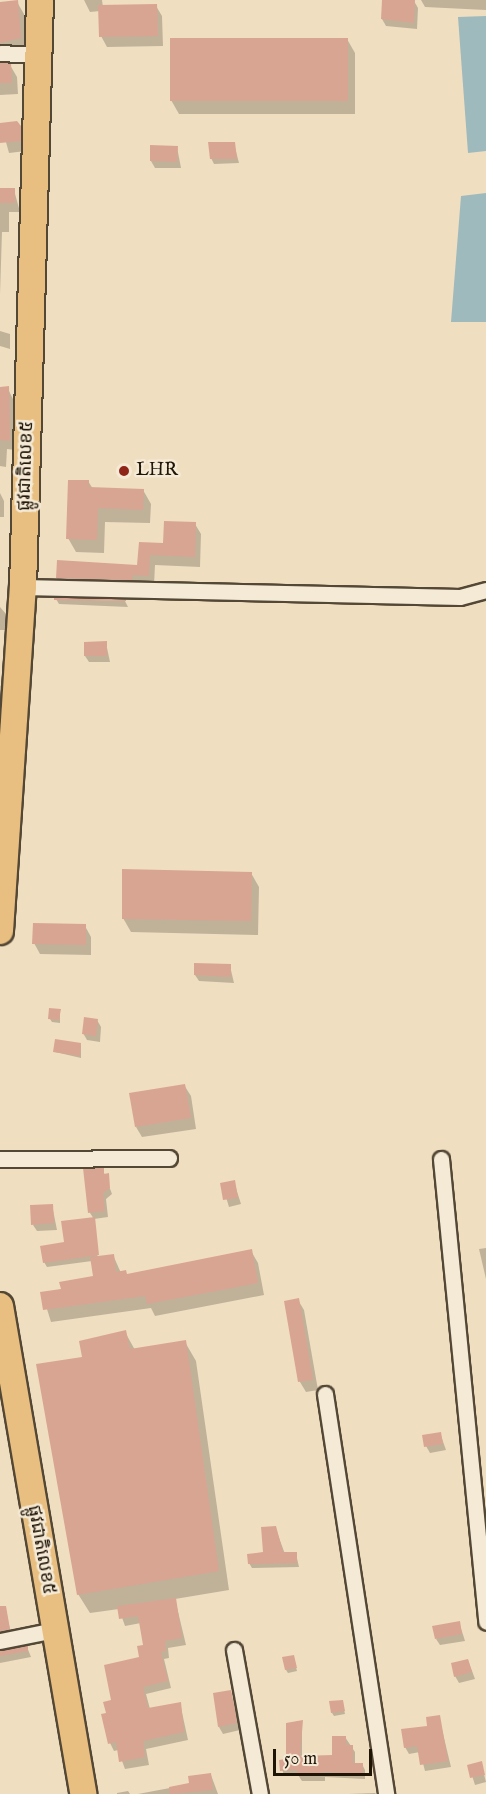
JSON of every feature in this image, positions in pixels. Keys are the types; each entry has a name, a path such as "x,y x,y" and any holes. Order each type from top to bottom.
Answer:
{"highway":[{"name":"ផ្លូវជាតិលេខ៥","path":"0,931 23,587 40,0"},
{"name":"ផ្លូវជាតិលេខ៥","path":"0,1306 83,1794"}],"street":[{"path":"0,53 39,55"},
{"path":"23,587 460,597 486,590"},
{"path":"0,1159 170,1158"},
{"path":"441,1158 486,1622"},
{"path":"326,1394 386,1794"},
{"path":"0,1641 54,1630"},
{"path":"234,1650 260,1794"}],"water":[{"path":"486,16 486,151 468,153 458,17"},
{"path":"486,193 486,322 451,322 461,196"}],"building":[{"path":"18,0 21,38 0,43 0,2"},
{"path":"382,0 415,0 414,23 381,19"},
{"path":"157,4 158,36 99,37 98,5"},
{"path":"170,38 348,38 348,101 170,101"},
{"path":"0,63 11,63 12,83 0,83"},
{"path":"17,121 21,126 21,141 0,143 0,123"},
{"path":"208,142 235,142 237,159 210,159"},
{"path":"150,145 178,146 177,162 150,161"},
{"path":"0,188 15,188 15,203 0,203"},
{"path":"9,386 10,441 0,440 0,387"},
{"path":"68,480 89,480 89,487 144,489 143,510 98,508 97,540 66,539"},
{"path":"164,521 196,522 195,557 150,555 149,576 133,575 132,580 56,578 57,560 137,565 139,542 163,543"},
{"path":"54,597 126,599 126,601 54,600"},
{"path":"107,641 107,656 84,656 84,642"},
{"path":"122,869 252,872 251,921 122,919"},
{"path":"33,923 86,924 86,945 32,944"},
{"path":"194,963 231,964 231,977 194,975"},
{"path":"49,1008 61,1009 59,1020 48,1019"},
{"path":"84,1017 98,1019 96,1036 82,1034"},
{"path":"55,1039 81,1043 80,1056 53,1052"},
{"path":"185,1084 191,1118 135,1127 129,1093"},
{"path":"83,1168 104,1168 104,1174 109,1173 110,1188 103,1193 105,1211 88,1213"},
{"path":"235,1180 238,1198 223,1200 220,1183"},
{"path":"53,1204 54,1223 31,1225 30,1205"},
{"path":"95,1217 99,1255 43,1263 40,1246 64,1242 61,1221"},
{"path":"252,1249 258,1283 147,1304 145,1296 43,1310 40,1292 61,1289 59,1282 93,1276 90,1257 114,1254 116,1272 126,1270 127,1274"},
{"path":"299,1298 313,1380 298,1382 284,1301"},
{"path":"126,1330 130,1349 186,1340 219,1571 77,1595 36,1364 82,1357 79,1341"},
{"path":"441,1432 443,1444 424,1447 422,1435"},
{"path":"276,1526 283,1552 297,1552 297,1563 248,1564 247,1554 263,1552 261,1527"},
{"path":"176,1598 182,1638 165,1641 166,1651 161,1652 168,1681 143,1687 148,1708 181,1702 184,1732 143,1741 145,1757 119,1762 116,1742 108,1744 101,1714 106,1713 103,1702 111,1700 104,1665 139,1657 137,1646 143,1645 138,1616 119,1619 117,1606"},
{"path":"0,1606 6,1606 10,1629 0,1631"},
{"path":"460,1621 462,1634 435,1639 432,1626"},
{"path":"28,1645 28,1651 0,1656 0,1651"},
{"path":"294,1655 297,1668 285,1670 282,1657"},
{"path":"468,1659 472,1672 454,1677 451,1663"},
{"path":"231,1690 237,1723 218,1727 213,1693"},
{"path":"343,1700 345,1711 331,1713 329,1701"},
{"path":"440,1715 448,1761 420,1765 417,1746 404,1748 401,1729 427,1726 426,1717"},
{"path":"303,1720 300,1756 332,1755 332,1736 346,1736 346,1745 353,1745 353,1763 363,1763 363,1774 323,1772 323,1776 297,1776 297,1770 280,1771 279,1760 286,1759 286,1723"},
{"path":"482,1761 485,1775 470,1778 467,1765"},
{"path":"211,1773 213,1790 170,1794 169,1787 189,1783 188,1776"}],"place":[{"name":"LHR","path":"124,471"}]}
